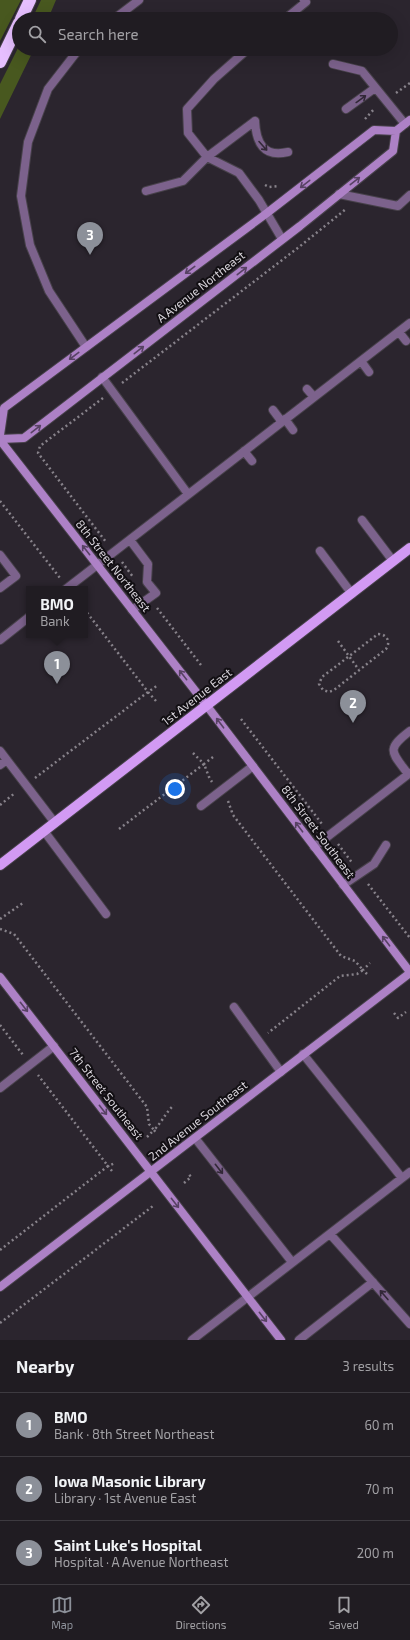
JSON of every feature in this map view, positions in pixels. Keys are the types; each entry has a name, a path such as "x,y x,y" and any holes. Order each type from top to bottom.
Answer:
{"highway":[{"path":"24,12 30,0"},
{"path":"0,62 12,37"}],"main road":[{"path":"396,131 407,122"},
{"name":"A Avenue Northeast","path":"0,434 4,408 267,213 374,130 396,131 393,151 282,239 24,438 0,440"},
{"name":"8th Street Northeast","path":"0,440 207,706"},
{"name":"1st Avenue East","path":"0,865 410,548"},
{"name":"8th Street Southeast","path":"207,706 410,972"},
{"name":"2nd Avenue Southeast","path":"0,1287 410,972"},
{"name":"7th Street Southeast","path":"0,977 281,1340"}],"lane":[{"path":"123,12 139,0"},
{"path":"294,12 306,2 304,0"},
{"path":"74,56 48,89 28,142 21,196 30,245 49,291 86,347"},
{"path":"240,56 214,79 186,109 188,133 207,157 239,173 267,213 282,239"},
{"path":"333,64 362,71 375,88 407,122"},
{"path":"346,110 375,88"},
{"path":"146,191 183,181 207,157 256,121 256,134 261,146 268,152 278,155 288,152"},
{"path":"339,194 398,206 410,195"},
{"path":"70,586 410,323"},
{"path":"399,332 406,341"},
{"path":"361,361 369,372"},
{"path":"102,377 188,494"},
{"path":"307,389 314,397"},
{"path":"273,410 293,430"},
{"path":"244,451 252,461"},
{"path":"362,520 393,561"},
{"path":"130,540 148,564 147,582 156,593 132,610"},
{"path":"320,552 352,594"},
{"path":"0,555 16,576 0,588"},
{"path":"0,640 26,619"},
{"path":"314,847 409,774 394,756 393,748 396,742 410,731"},
{"path":"0,751 3,763 26,785 55,823"},
{"path":"201,806 253,766"},
{"path":"44,831 106,914"},
{"path":"343,885 374,864 386,845"},
{"path":"234,1007 281,1072"},
{"path":"0,1088 54,1046"},
{"path":"303,1054 402,1178"},
{"path":"194,1138 292,1262"},
{"path":"192,1340 247,1296 410,1172"},
{"path":"330,1234 410,1324"},
{"path":"299,1340 373,1282"}],"path":[{"path":"394,94 410,83"},
{"path":"362,122 375,108"},
{"path":"262,183 269,187 282,185"},
{"path":"201,664 38,453 40,446 299,247 347,208"},
{"path":"0,501 65,586"},
{"path":"88,614 156,701"},
{"path":"378,634 382,634 387,638 389,643 386,649 334,690 325,692 319,684 322,677 349,656 378,634"},
{"path":"338,642 359,670"},
{"path":"0,805 158,685"},
{"path":"193,753 204,764 208,777 229,802 233,815 340,956 355,961 367,974"},
{"path":"119,830 213,757"},
{"path":"0,919 23,903"},
{"path":"0,929 14,934 147,1106 149,1124 157,1134"},
{"path":"267,1034 340,976 357,974 370,963"},
{"path":"394,1013 398,1018 406,1012"},
{"path":"0,1025 112,1171"},
{"path":"147,1137 163,1121 168,1110 174,1105"},
{"path":"0,1250 108,1166 115,1163"},
{"path":"184,1183 191,1177 188,1173"},
{"path":"0,1323 153,1206"}],"green space":[{"path":"0,0 21,0 15,12 12,12 12,18 0,41"},
{"path":"41,0 56,0 51,12 35,12"},
{"path":"14,56 31,56 0,119 0,84"}],"place":[{"name":"Saint Luke's Hospital","path":"90,255"},
{"name":"BMO","path":"57,684"},
{"name":"Iowa Masonic Library","path":"353,723"}]}
